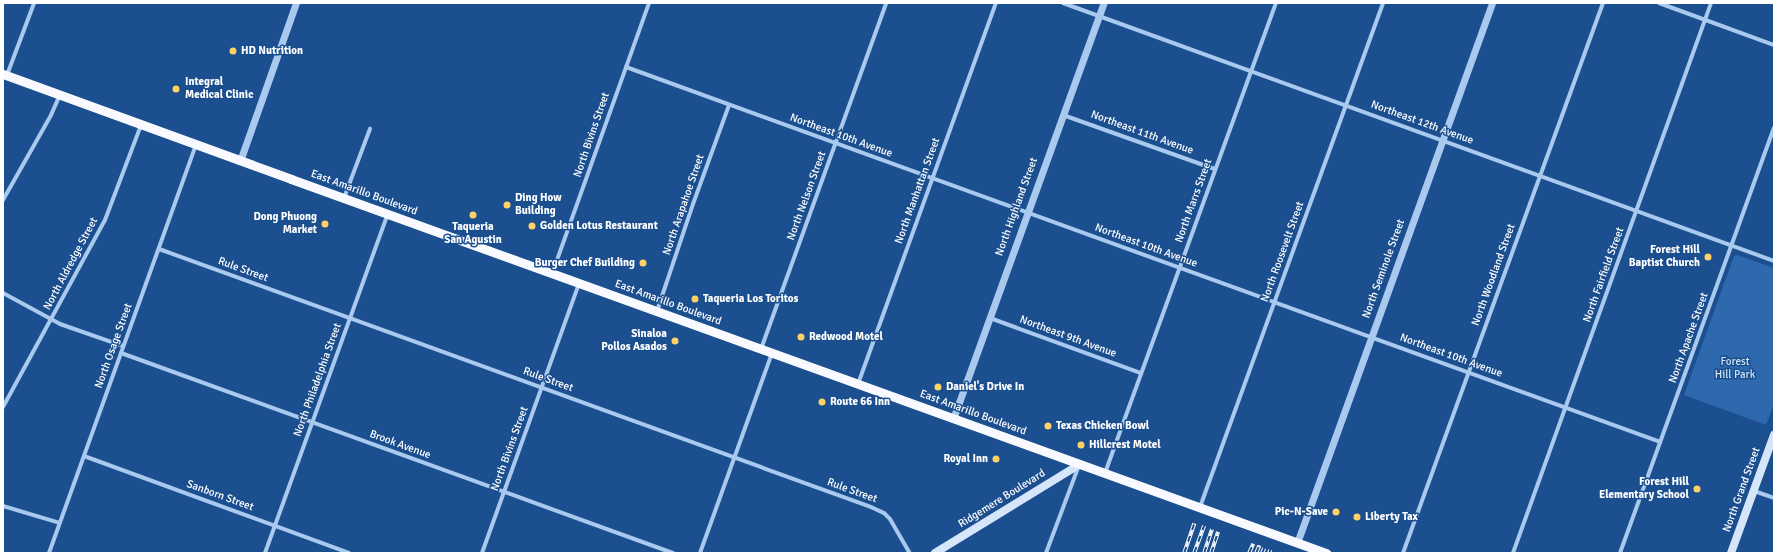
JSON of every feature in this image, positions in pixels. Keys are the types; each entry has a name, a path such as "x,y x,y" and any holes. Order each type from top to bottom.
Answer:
{"highway":[{"name":"East Amarillo Boulevard","path":"4,74 344,199 1326,553"}],"main road":[{"name":"North Grand Street","path":"1731,553 1774,435"},
{"name":"Ridgemere Boulevard","path":"935,553 1080,464"}],"street":[{"path":"4,74 34,3"},
{"path":"240,161 296,3"},
{"name":"North Bivins Street","path":"552,274 649,3"},
{"name":"North Nelson Street","path":"761,349 886,3"},
{"name":"North Manhattan Street","path":"858,385 996,3"},
{"name":"Northeast 12th Avenue","path":"1063,3 1637,210 1774,261"},
{"name":"North Highland Street","path":"953,419 1104,3"},
{"name":"North Marrs Street","path":"1105,473 1140,373 1276,3"},
{"name":"North Roosevelt Street","path":"1200,508 1383,3"},
{"name":"North Seminole Street","path":"1297,543 1492,3"},
{"name":"North Woodland Street","path":"1403,553 1602,3"},
{"path":"1659,3 1774,44"},
{"name":"North Fairfield Street","path":"1513,553 1711,3"},
{"name":"Northeast 10th Avenue","path":"626,67 1660,442"},
{"path":"3,200 51,115 60,94"},
{"name":"North Arapahoe Street","path":"657,311 693,204 729,105"},
{"name":"Northeast 11th Avenue","path":"1063,114 1215,169"},
{"name":"North Aldredge Street","path":"3,407 105,220 141,125"},
{"name":"North Apache Street","path":"1620,553 1774,128"},
{"path":"344,199 370,129"},
{"name":"North Osage Street","path":"49,553 196,145"},
{"name":"North Philadelphia Street","path":"264,553 388,214"},
{"name":"Rule Street","path":"159,249 879,510 890,519 910,553"},
{"name":"North Bivins Street","path":"482,553 579,284"},
{"path":"3,293 51,320 124,346"},
{"name":"Northeast 9th Avenue","path":"990,318 1140,373"},
{"name":"Brook Avenue","path":"121,353 673,553"},
{"path":"700,553 772,353"},
{"name":"Sanborn Street","path":"84,456 349,553"},
{"path":"1046,553 1080,464"},
{"path":"1754,491 1774,498"},
{"path":"3,506 60,523"}],"green space":[{"name":"Forest Hill Park","path":"1737,255 1774,268 1774,404 1766,425 1684,395 1734,256"}],"railway":[{"path":"1184,553 1194,524"},
{"path":"1194,553 1204,526"},
{"path":"1204,553 1212,529"},
{"path":"1211,553 1218,532"},
{"path":"1249,553 1253,544"},
{"path":"1256,553 1259,546"},
{"path":"1262,553 1264,548"}],"place":[{"name":"HD Nutrition","path":"233,51"},
{"name":"Integral Medical Clinic","path":"176,89"},
{"name":"Ding How Building","path":"507,205"},
{"name":"Taqueria San Agustin","path":"473,215"},
{"name":"Dong Phuong Market","path":"325,224"},
{"name":"Golden Lotus Restaurant","path":"532,226"},
{"name":"Forest Hill Baptist Church","path":"1708,257"},
{"name":"Burger Chef Building","path":"643,263"},
{"name":"Taqueria Los Toritos","path":"695,299"},
{"name":"Redwood Motel","path":"801,337"},
{"name":"Sinaloa Pollos Asados","path":"675,341"},
{"name":"Daniel's Drive In","path":"938,387"},
{"name":"Route 66 Inn","path":"822,402"},
{"name":"Texas Chicken Bowl","path":"1048,426"},
{"name":"Hillcrest Motel","path":"1081,445"},
{"name":"Royal Inn","path":"996,459"},
{"name":"Forest Hill Elementary School","path":"1697,489"},
{"name":"Pic-N-Save","path":"1336,512"},
{"name":"Liberty Tax","path":"1357,517"}]}
